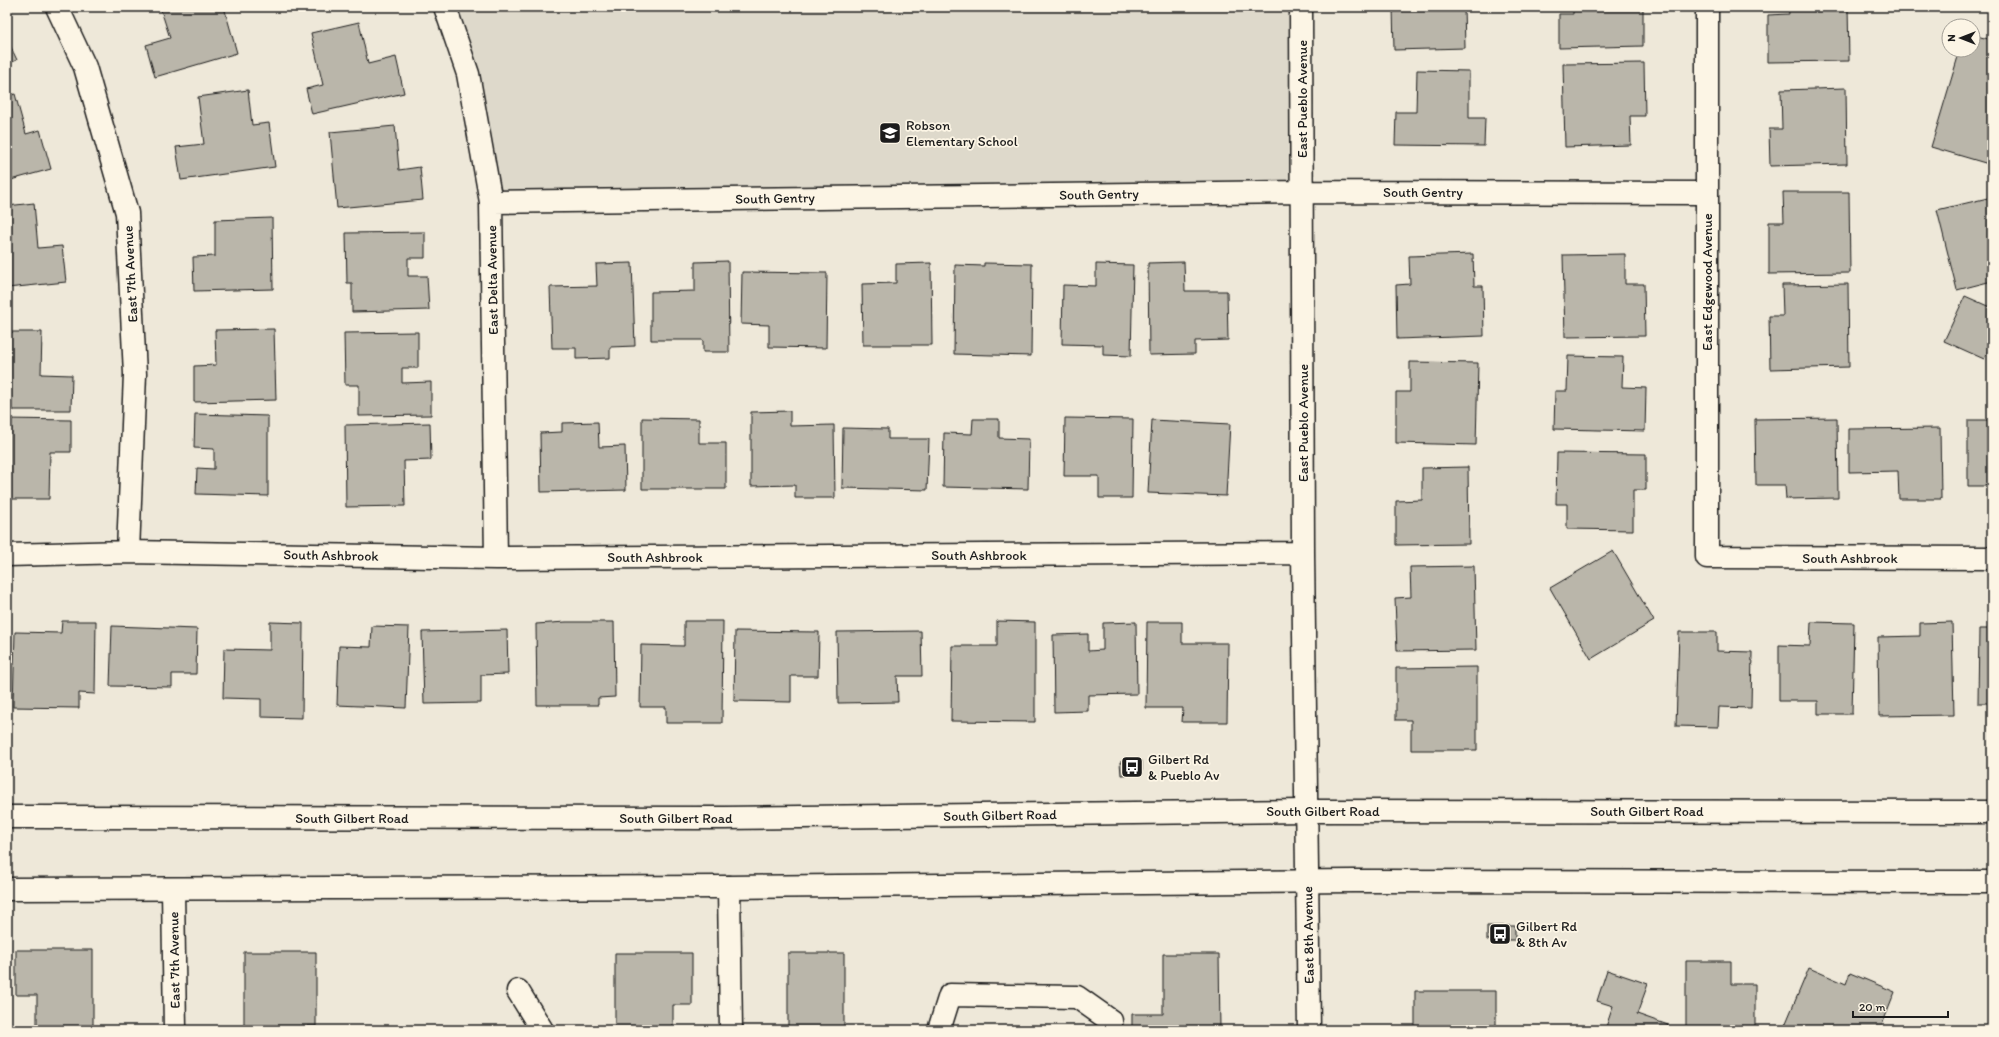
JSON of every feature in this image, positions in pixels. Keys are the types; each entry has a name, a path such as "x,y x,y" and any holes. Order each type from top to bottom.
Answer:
{"street":[{"name":"East 7th Avenue","path":"57,7 85,67 127,213 134,374 128,552"},
{"name":"East Delta Avenue","path":"445,7 468,74 491,202 496,558"},
{"name":"East Pueblo Avenue","path":"1302,7 1303,553 1306,840"},
{"name":"East Edgewood Avenue","path":"1706,7 1707,557"},
{"name":"South Gentry","path":"491,202 1302,192 1706,193"},
{"name":"South Ashbrook","path":"7,555 128,552 496,558 1303,553"},
{"name":"South Ashbrook","path":"1707,557 1992,558"},
{"name":"South Gilbert Road","path":"7,817 724,818 1306,811 1992,812"},
{"name":"East 8th Avenue","path":"1306,840 1308,881 1309,1030"},
{"path":"7,889 729,887 1308,881 1992,882"},
{"path":"729,887 731,1030"},
{"name":"East 7th Avenue","path":"173,889 175,1030"},
{"path":"518,991 542,1030"},
{"path":"939,1030 950,995 1077,997 1111,1021 1111,1030"}],"shaded area":[{"name":"Robson Elementary School","path":"445,7 1302,7 1302,192 491,202"}],"building":[{"path":"160,7 224,7 237,53 155,77 146,45 170,38"},
{"path":"1393,7 1464,7 1465,48 1394,50"},
{"path":"1573,7 1643,7 1643,46 1559,48 1559,14 1573,14"},
{"path":"1788,7 1848,7 1849,61 1768,62 1768,15 1789,14"},
{"path":"359,22 368,64 396,57 404,93 312,114 306,89 323,85 311,33"},
{"path":"1981,37 1992,40 1992,165 1931,147 1958,58 1981,58"},
{"path":"7,39 17,60 7,64"},
{"path":"1644,63 1645,116 1630,116 1631,145 1565,147 1563,64"},
{"path":"1417,70 1469,71 1469,118 1485,118 1484,146 1395,145 1396,112 1416,112"},
{"path":"1846,88 1847,164 1770,166 1769,129 1782,129 1781,90"},
{"path":"248,90 252,125 269,123 275,167 181,180 176,147 204,144 198,97"},
{"path":"15,94 26,134 40,130 51,169 7,181 7,96"},
{"path":"395,126 399,170 420,167 423,200 337,208 330,132"},
{"path":"1783,192 1849,192 1850,273 1769,274 1769,222 1784,222"},
{"path":"1992,197 1992,281 1957,290 1937,210"},
{"path":"34,203 38,248 62,246 66,282 7,288 7,206"},
{"path":"272,218 273,289 194,291 193,257 215,256 215,220"},
{"path":"425,232 425,258 408,258 408,276 427,276 429,310 352,312 352,283 347,283 346,233"},
{"path":"1473,254 1474,286 1483,286 1484,336 1397,339 1396,285 1410,284 1409,256"},
{"path":"1625,254 1625,284 1644,284 1645,336 1565,337 1563,255"},
{"path":"728,261 729,352 703,352 703,340 651,340 651,292 695,291 695,262"},
{"path":"1184,262 1185,291 1227,291 1228,340 1195,341 1195,354 1149,355 1148,263"},
{"path":"632,263 635,346 610,347 610,358 576,359 576,348 552,348 550,287 597,286 596,264"},
{"path":"931,263 932,345 863,345 862,284 896,283 896,264"},
{"path":"984,263 1032,264 1031,356 954,354 955,265 984,266"},
{"path":"1096,264 1133,265 1131,356 1103,355 1103,345 1062,344 1063,285 1096,286"},
{"path":"742,272 827,273 826,348 769,347 769,325 741,324"},
{"path":"1848,284 1849,367 1770,369 1769,316 1783,316 1782,285"},
{"path":"1965,296 1992,308 1992,342 1984,359 1944,341"},
{"path":"274,329 276,400 194,402 194,366 216,365 215,330"},
{"path":"7,332 42,332 41,374 72,375 71,410 7,410"},
{"path":"418,332 418,368 402,368 402,383 431,382 431,415 359,416 359,385 345,385 344,333"},
{"path":"1568,356 1623,357 1622,387 1646,388 1645,431 1554,429 1555,391 1567,391"},
{"path":"1410,362 1478,363 1476,445 1396,443 1396,392 1410,392"},
{"path":"790,411 790,426 834,425 835,498 795,498 795,485 751,486 751,412"},
{"path":"195,414 268,416 268,496 196,494 197,468 214,469 214,449 194,448"},
{"path":"642,418 699,419 699,443 726,443 726,489 642,489"},
{"path":"1065,418 1133,419 1132,498 1099,498 1099,476 1064,476"},
{"path":"1837,418 1838,498 1786,499 1785,485 1756,485 1755,419"},
{"path":"7,419 71,420 71,452 50,452 49,499 7,499"},
{"path":"973,419 999,419 999,438 1029,439 1028,489 943,487 944,433 972,434"},
{"path":"1152,420 1230,424 1226,496 1148,493"},
{"path":"1968,420 1992,420 1992,486 1968,486"},
{"path":"598,422 599,447 625,446 626,490 541,492 540,433 562,432 562,423"},
{"path":"430,423 431,460 404,461 405,506 346,507 345,425"},
{"path":"843,428 888,429 888,439 929,439 927,490 842,488"},
{"path":"1940,428 1941,499 1899,499 1898,471 1849,472 1849,429"},
{"path":"1557,453 1646,454 1646,490 1633,490 1633,530 1567,529 1567,504 1556,504"},
{"path":"1468,467 1469,544 1396,545 1396,501 1422,500 1422,468"},
{"path":"1613,551 1654,621 1591,659 1550,588"},
{"path":"1474,566 1476,650 1397,651 1395,598 1411,597 1410,567"},
{"path":"62,621 96,621 95,694 79,693 79,708 13,707 15,632 61,633"},
{"path":"684,621 723,621 722,723 666,723 666,707 640,707 641,645 684,646"},
{"path":"997,621 1035,622 1035,722 951,721 952,646 997,646"},
{"path":"270,622 303,623 302,718 261,717 261,699 223,698 224,649 270,650"},
{"path":"566,622 614,622 615,697 598,698 598,705 537,705 536,624"},
{"path":"1136,622 1137,694 1088,695 1088,711 1054,712 1053,635 1088,634 1088,651 1103,650 1103,623"},
{"path":"1147,622 1182,622 1182,643 1228,643 1227,722 1182,722 1183,708 1146,708"},
{"path":"1811,622 1854,623 1852,714 1818,714 1818,701 1779,701 1779,645 1810,646"},
{"path":"1952,622 1954,715 1879,716 1878,637 1920,636 1920,623"},
{"path":"112,626 197,629 196,674 172,674 172,687 110,686"},
{"path":"372,626 409,627 406,708 337,705 339,646 371,647"},
{"path":"1979,629 1992,629 1992,703 1978,703"},
{"path":"507,630 508,674 481,675 481,703 424,704 422,632"},
{"path":"735,631 819,632 818,676 791,676 791,702 734,701"},
{"path":"921,631 922,676 897,676 898,702 838,703 837,632"},
{"path":"1679,632 1717,632 1717,651 1752,652 1751,708 1719,707 1718,727 1676,726"},
{"path":"1477,667 1477,750 1411,750 1411,720 1396,720 1396,668"},
{"path":"1142,761 1142,774 1121,775 1120,762"},
{"path":"1487,926 1515,926 1515,940 1487,940"},
{"path":"16,950 93,950 93,1030 37,1030 37,995 16,995"},
{"path":"244,952 316,952 316,1026 307,1026 307,1030 244,1030"},
{"path":"615,953 692,953 692,1005 673,1005 673,1030 615,1030"},
{"path":"788,953 844,953 844,1030 788,1030"},
{"path":"1163,954 1219,954 1220,1030 1132,1030 1132,1014 1163,1014"},
{"path":"1686,961 1731,961 1731,984 1755,984 1755,1030 1686,1030"},
{"path":"1809,968 1846,984 1850,973 1895,992 1880,1030 1783,1030"},
{"path":"1607,970 1648,984 1637,1014 1668,1025 1666,1030 1605,1030 1613,1006 1597,1001"},
{"path":"1415,991 1496,991 1496,1030 1415,1030"}],"place":[{"name":"Robson Elementary School","path":"890,133"},
{"name":"Gilbert Rd & Pueblo Av","path":"1132,767"},
{"name":"Gilbert Rd & 8th Av","path":"1500,934"}]}
